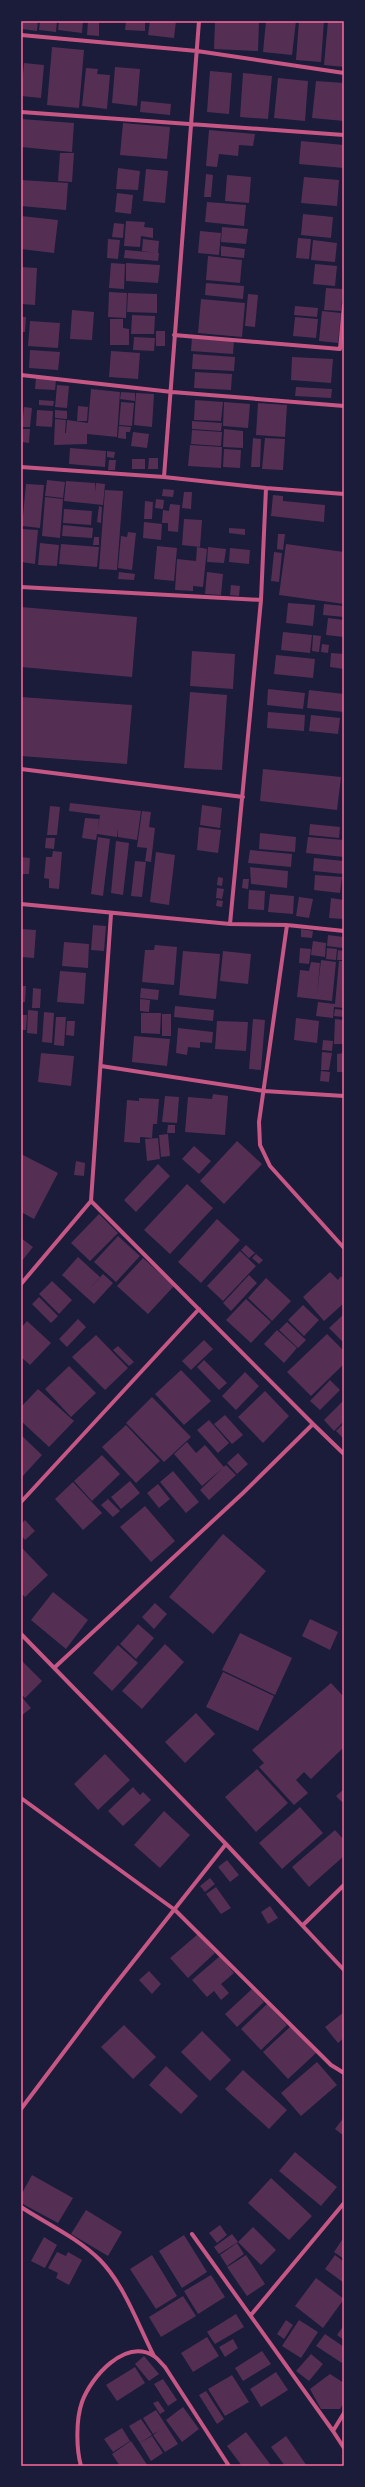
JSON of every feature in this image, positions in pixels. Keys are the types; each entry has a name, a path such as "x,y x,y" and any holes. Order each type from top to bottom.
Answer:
{"street":[{"path":"164,476 172,392 174,335 199,21"},
{"path":"21,34 197,51 344,73"},
{"path":"21,112 344,135"},
{"path":"174,335 342,350 344,305"},
{"path":"21,375 172,392 344,406"},
{"path":"21,467 164,476 266,488 344,494"},
{"path":"230,924 261,600 266,488"},
{"path":"21,587 261,600"},
{"path":"21,769 243,797"},
{"path":"21,904 111,914 230,924 287,925 344,931"},
{"path":"21,1284 91,1200 111,914"},
{"path":"287,925 259,1122 260,1145 270,1166 344,1248"},
{"path":"101,1066 264,1091 344,1096"},
{"path":"91,1200 344,1454"},
{"path":"21,1502 199,1310"},
{"path":"54,1668 237,1498 313,1424"},
{"path":"21,1634 226,1844 344,1970"},
{"path":"21,1798 175,1910 331,2065 344,2073"},
{"path":"22,2106 226,1844"},
{"path":"303,1925 344,1885"},
{"path":"251,2315 344,2203"},
{"path":"21,2207 84,2247 100,2261 117,2283 154,2356 165,2367 229,2466"},
{"path":"192,2234 344,2448"},
{"path":"81,2466 78,2431 82,2402 94,2380 111,2362 128,2353 142,2352 154,2356"},
{"path":"333,2431 344,2413"}],"building":[{"path":"23,21 38,21 37,31 22,29"},
{"path":"40,21 57,21 56,32 39,30"},
{"path":"59,21 83,21 82,33 58,30"},
{"path":"88,21 99,21 99,36 87,35"},
{"path":"126,21 145,21 145,31 125,30"},
{"path":"150,21 176,21 174,38 148,35"},
{"path":"215,21 259,21 258,51 214,49"},
{"path":"266,21 296,21 292,55 263,52"},
{"path":"299,21 324,21 321,62 296,60"},
{"path":"328,21 344,22 344,67 324,65"},
{"path":"52,47 84,50 79,108 47,105"},
{"path":"24,63 44,65 41,98 21,96"},
{"path":"115,67 140,69 137,106 112,103"},
{"path":"86,68 98,69 97,74 110,75 107,109 82,106"},
{"path":"210,71 232,73 229,114 207,112"},
{"path":"243,73 272,76 268,119 240,117"},
{"path":"278,78 308,81 305,121 274,118"},
{"path":"316,81 344,83 344,121 312,118"},
{"path":"141,101 171,104 170,115 140,112"},
{"path":"21,119 74,123 72,152 21,147"},
{"path":"123,123 170,127 167,159 120,155"},
{"path":"209,130 255,134 253,146 239,145 238,156 219,154 217,167 206,166"},
{"path":"301,141 344,145 344,168 299,164"},
{"path":"60,153 74,153 72,182 58,181"},
{"path":"118,168 140,171 138,190 116,189"},
{"path":"146,169 168,171 165,203 143,201"},
{"path":"206,174 213,175 211,197 204,197"},
{"path":"227,175 251,177 249,203 225,201"},
{"path":"304,177 339,180 337,206 301,203"},
{"path":"21,180 68,183 66,210 21,206"},
{"path":"117,193 133,195 131,214 115,212"},
{"path":"207,202 246,205 244,226 205,222"},
{"path":"303,214 333,217 331,238 301,235"},
{"path":"21,216 58,220 54,253 21,249"},
{"path":"126,221 145,222 144,227 153,228 153,238 141,236 140,247 124,246"},
{"path":"114,223 124,224 123,238 112,237"},
{"path":"222,227 248,229 246,244 221,242"},
{"path":"200,231 221,233 219,255 198,253"},
{"path":"298,238 311,239 309,259 296,258"},
{"path":"108,239 120,240 118,259 107,258"},
{"path":"143,239 159,241 158,253 142,251"},
{"path":"313,240 337,243 335,262 311,260"},
{"path":"221,246 245,249 244,258 221,256"},
{"path":"125,250 159,253 158,261 124,258"},
{"path":"208,256 242,260 240,283 206,280"},
{"path":"111,263 125,264 124,289 109,288"},
{"path":"126,263 160,265 158,283 126,281"},
{"path":"315,264 337,266 335,286 313,284"},
{"path":"21,267 37,268 35,305 21,304"},
{"path":"206,283 244,286 243,299 205,295"},
{"path":"326,288 343,289 341,311 324,310"},
{"path":"109,292 127,293 126,318 108,317"},
{"path":"128,293 157,294 157,313 127,312"},
{"path":"248,294 258,295 255,327 245,326"},
{"path":"201,299 245,303 242,337 198,333"},
{"path":"295,306 318,308 317,317 294,315"},
{"path":"72,310 94,312 92,340 70,339"},
{"path":"322,311 341,313 338,343 319,341"},
{"path":"132,315 155,316 154,334 131,334"},
{"path":"21,317 26,317 25,332 21,332"},
{"path":"295,317 318,319 316,338 293,336"},
{"path":"110,319 123,319 123,328 129,329 129,345 110,345"},
{"path":"30,321 60,323 58,348 28,346"},
{"path":"156,331 165,331 165,346 156,346"},
{"path":"134,337 155,338 154,351 133,350"},
{"path":"192,337 234,340 233,354 191,351"},
{"path":"30,350 60,352 58,370 29,368"},
{"path":"111,351 140,353 138,379 109,377"},
{"path":"193,354 235,357 234,371 192,369"},
{"path":"292,357 333,359 331,383 291,380"},
{"path":"195,372 232,374 231,390 194,388"},
{"path":"36,378 56,380 55,390 35,389"},
{"path":"57,385 69,386 67,408 55,407"},
{"path":"296,387 332,389 331,398 295,396"},
{"path":"91,389 120,392 117,437 87,434 87,444 54,445 55,419 66,420 65,433 67,420 88,423"},
{"path":"121,392 135,393 135,401 120,399"},
{"path":"136,393 154,394 152,427 134,425"},
{"path":"39,400 54,401 53,406 39,405"},
{"path":"195,400 223,402 221,421 194,420"},
{"path":"121,402 134,403 132,426 119,425"},
{"path":"224,402 250,404 248,428 223,426"},
{"path":"258,403 287,405 285,437 256,435"},
{"path":"78,406 88,407 87,421 77,421"},
{"path":"24,407 32,408 30,427 22,427"},
{"path":"37,410 53,411 52,427 36,426"},
{"path":"55,410 67,411 67,419 55,418"},
{"path":"192,421 222,423 221,431 192,429"},
{"path":"119,426 131,427 130,432 126,432 126,439 118,438"},
{"path":"23,429 30,429 29,443 22,442"},
{"path":"224,429 243,431 243,448 223,447"},
{"path":"192,430 222,432 221,446 191,444"},
{"path":"133,432 149,434 147,448 131,446"},
{"path":"253,438 261,439 260,467 251,467"},
{"path":"265,438 285,439 283,470 262,469"},
{"path":"190,445 222,447 221,468 188,466"},
{"path":"70,448 106,451 105,467 69,464"},
{"path":"224,449 241,450 240,468 223,467"},
{"path":"107,451 115,452 114,458 107,457"},
{"path":"149,458 158,458 158,469 148,469"},
{"path":"132,459 145,459 145,469 132,469"},
{"path":"109,460 116,460 115,470 108,470"},
{"path":"47,480 65,482 63,498 45,496"},
{"path":"66,481 95,483 95,492 96,483 105,484 103,505 64,501"},
{"path":"26,484 44,485 40,528 22,526"},
{"path":"163,489 174,490 173,497 162,496"},
{"path":"105,490 123,491 117,570 99,569"},
{"path":"184,492 192,492 191,509 182,508"},
{"path":"273,495 283,496 283,501 325,505 324,522 271,516"},
{"path":"45,497 63,499 60,538 42,536"},
{"path":"156,499 164,500 163,509 155,508"},
{"path":"145,501 153,502 152,519 144,519"},
{"path":"170,504 180,505 178,532 168,531 168,523 162,523 163,510 169,511"},
{"path":"99,506 102,507 101,523 97,522"},
{"path":"64,509 92,511 91,525 63,523"},
{"path":"184,519 202,520 200,547 182,545"},
{"path":"144,522 162,524 161,540 143,538"},
{"path":"63,525 93,528 92,538 62,536"},
{"path":"229,528 245,529 245,535 229,533"},
{"path":"22,529 38,530 35,564 21,562"},
{"path":"128,532 136,533 132,570 118,568 121,536 127,537"},
{"path":"278,534 285,534 283,550 277,549"},
{"path":"94,537 99,537 99,545 93,545"},
{"path":"40,543 59,545 57,566 38,565"},
{"path":"61,544 99,547 97,567 59,564"},
{"path":"286,544 344,552 344,604 279,595"},
{"path":"157,546 177,548 174,581 154,579"},
{"path":"197,547 207,549 203,587 193,586 193,591 175,590 177,559 196,561"},
{"path":"208,547 226,549 224,563 207,562"},
{"path":"230,548 250,550 249,564 229,562"},
{"path":"274,552 282,553 279,582 271,581"},
{"path":"119,572 135,574 134,580 118,579"},
{"path":"207,572 223,574 221,595 205,594"},
{"path":"231,585 240,586 239,596 230,595"},
{"path":"288,603 315,605 313,626 286,623"},
{"path":"324,604 344,606 344,617 323,615"},
{"path":"21,607 137,617 132,677 21,667"},
{"path":"328,618 344,620 344,637 326,635"},
{"path":"283,632 312,635 310,653 281,650"},
{"path":"313,635 321,636 319,652 312,651"},
{"path":"322,644 329,645 328,653 321,652"},
{"path":"192,651 235,654 233,689 190,686"},
{"path":"331,653 344,654 344,669 330,667"},
{"path":"276,655 315,659 313,678 274,674"},
{"path":"268,689 305,693 303,709 267,705"},
{"path":"309,690 344,694 344,712 307,708"},
{"path":"190,692 227,695 222,770 184,768"},
{"path":"21,697 132,705 127,764 21,756"},
{"path":"268,712 305,715 304,731 267,728"},
{"path":"311,715 340,718 338,734 309,731"},
{"path":"263,769 341,777 337,810 260,801"},
{"path":"70,803 141,811 137,840 118,837 118,829 117,837 97,834 96,840 82,838 85,818 99,819 98,829 100,815 69,811"},
{"path":"202,805 222,808 220,828 200,825"},
{"path":"50,806 60,807 57,835 47,835"},
{"path":"142,811 151,812 149,827 155,828 151,862 145,861 147,848 137,847"},
{"path":"310,824 340,827 339,838 309,835"},
{"path":"199,827 221,830 218,853 197,850"},
{"path":"260,833 296,837 295,852 259,849"},
{"path":"98,837 110,839 103,896 91,894"},
{"path":"308,837 344,840 344,857 306,853"},
{"path":"46,838 55,838 54,849 45,848"},
{"path":"116,841 129,843 123,895 111,893"},
{"path":"250,850 292,854 291,867 248,863"},
{"path":"53,851 62,852 59,889 49,888 49,879 44,878 46,857 52,857"},
{"path":"156,852 175,855 169,905 150,902"},
{"path":"21,857 30,858 29,874 21,874"},
{"path":"314,858 344,861 344,874 313,871"},
{"path":"135,861 146,862 142,897 131,896"},
{"path":"250,867 288,871 287,888 251,884"},
{"path":"315,875 342,877 340,893 314,890"},
{"path":"218,877 223,878 222,886 217,885"},
{"path":"243,879 249,879 248,889 242,888"},
{"path":"217,888 224,889 222,899 216,898"},
{"path":"249,890 265,891 264,910 248,909"},
{"path":"270,894 294,896 293,914 268,912"},
{"path":"299,897 313,899 309,918 296,916"},
{"path":"331,898 344,900 343,919 329,918"},
{"path":"217,900 223,901 222,907 216,906"},
{"path":"93,925 106,926 104,951 91,950"},
{"path":"21,929 36,930 34,958 21,957"},
{"path":"301,929 313,931 312,938 301,937"},
{"path":"328,935 344,937 343,948 327,946"},
{"path":"313,941 326,943 325,957 311,955"},
{"path":"64,942 89,944 88,968 62,966"},
{"path":"155,945 177,947 174,985 142,982 145,950 154,950"},
{"path":"300,948 311,949 309,964 299,963"},
{"path":"327,948 337,949 336,960 326,959"},
{"path":"338,950 344,951 344,960 337,960"},
{"path":"183,951 220,954 216,999 179,995"},
{"path":"223,951 251,954 248,984 220,981"},
{"path":"321,960 336,962 332,1001 297,997 300,970 309,971 311,962 320,963 317,995"},
{"path":"339,961 344,961 344,1008 334,1007 333,1018 316,1016 318,1002 335,1004"},
{"path":"60,971 86,973 84,1004 57,1002"},
{"path":"21,986 26,986 25,1002 21,1002"},
{"path":"33,988 41,989 40,1008 32,1008"},
{"path":"141,988 159,990 158,1000 140,998"},
{"path":"140,999 150,1000 149,1012 140,1011"},
{"path":"175,1006 214,1010 213,1021 174,1017"},
{"path":"335,1009 344,1010 344,1017 334,1016"},
{"path":"28,1010 38,1011 37,1034 27,1033"},
{"path":"44,1012 54,1013 52,1043 42,1042"},
{"path":"141,1013 161,1013 160,1034 141,1033"},
{"path":"162,1014 171,1014 171,1036 162,1036"},
{"path":"21,1015 27,1015 26,1030 21,1030"},
{"path":"56,1017 66,1017 64,1046 54,1045"},
{"path":"296,1018 319,1021 317,1043 294,1040"},
{"path":"253,1019 265,1020 261,1070 249,1069"},
{"path":"335,1019 344,1020 344,1044 334,1044"},
{"path":"67,1021 75,1021 74,1036 66,1035"},
{"path":"217,1021 248,1022 246,1051 215,1049"},
{"path":"178,1028 213,1032 212,1043 200,1042 200,1048 188,1047 187,1055 176,1053"},
{"path":"134,1036 170,1039 167,1066 132,1062"},
{"path":"323,1040 333,1041 332,1051 322,1050"},
{"path":"322,1052 332,1053 329,1070 321,1070"},
{"path":"41,1053 74,1056 71,1086 38,1082"},
{"path":"344,1053 344,1072 337,1072 337,1054"},
{"path":"321,1071 330,1072 329,1082 320,1081"},
{"path":"213,1094 228,1096 225,1135 185,1132 188,1097 212,1099"},
{"path":"165,1096 179,1097 177,1123 162,1122"},
{"path":"139,1098 159,1099 157,1124 153,1124 152,1138 140,1137 140,1143 124,1142 127,1100 139,1101"},
{"path":"168,1125 175,1125 175,1133 167,1133"},
{"path":"168,1134 170,1156 161,1157 159,1135"},
{"path":"158,1138 160,1159 147,1161 145,1139"},
{"path":"237,1141 262,1164 224,1204 200,1181"},
{"path":"194,1146 211,1161 199,1174 182,1159"},
{"path":"21,1154 58,1173 34,1219 21,1212"},
{"path":"76,1161 85,1163 84,1176 74,1175"},
{"path":"158,1164 170,1176 136,1212 124,1200"},
{"path":"187,1184 213,1208 170,1254 144,1230"},
{"path":"99,1214 118,1233 90,1261 71,1243"},
{"path":"217,1219 240,1240 201,1283 178,1262"},
{"path":"118,1236 140,1256 116,1282 94,1262"},
{"path":"21,1238 33,1247 21,1262"},
{"path":"246,1245 255,1253 249,1258 241,1250"},
{"path":"240,1251 256,1266 223,1301 207,1286"},
{"path":"256,1254 263,1260 259,1264 252,1258"},
{"path":"78,1257 100,1277 84,1295 62,1275"},
{"path":"143,1258 174,1286 148,1314 117,1286"},
{"path":"330,1272 338,1280 341,1276 344,1280 344,1303 324,1321 303,1297"},
{"path":"103,1274 113,1283 94,1304 84,1295"},
{"path":"249,1275 257,1283 231,1311 223,1303"},
{"path":"266,1278 291,1301 272,1321 248,1298"},
{"path":"52,1281 72,1300 59,1314 39,1294"},
{"path":"39,1297 58,1316 51,1323 32,1304"},
{"path":"246,1299 271,1322 251,1343 226,1320"},
{"path":"303,1305 319,1320 304,1336 288,1320"},
{"path":"344,1314 344,1343 329,1328"},
{"path":"78,1319 86,1327 67,1347 59,1339"},
{"path":"27,1321 51,1343 30,1365 21,1357 21,1328"},
{"path":"287,1322 306,1340 298,1348 279,1330"},
{"path":"277,1330 297,1348 284,1363 264,1344"},
{"path":"327,1334 344,1351 344,1364 311,1396 287,1372"},
{"path":"96,1335 128,1368 105,1390 72,1357"},
{"path":"204,1340 213,1349 191,1370 182,1361"},
{"path":"118,1346 134,1362 129,1366 113,1350"},
{"path":"204,1360 227,1383 219,1390 197,1367"},
{"path":"69,1366 96,1393 71,1417 45,1389"},
{"path":"181,1370 211,1401 184,1425 155,1394"},
{"path":"245,1372 259,1386 236,1410 222,1396"},
{"path":"330,1380 340,1390 320,1410 310,1401"},
{"path":"38,1389 74,1421 49,1447 21,1421 21,1407"},
{"path":"265,1391 289,1416 263,1443 238,1417"},
{"path":"152,1397 191,1437 164,1462 126,1423"},
{"path":"344,1400 344,1421 334,1431 324,1420"},
{"path":"225,1415 243,1435 232,1444 214,1424"},
{"path":"209,1420 229,1443 218,1453 197,1430"},
{"path":"344,1423 344,1439 336,1431"},
{"path":"126,1425 160,1461 136,1483 102,1447"},
{"path":"21,1435 42,1455 22,1477 21,1476"},
{"path":"187,1442 196,1453 205,1445 224,1467 202,1486 174,1454"},
{"path":"238,1453 248,1464 237,1474 227,1463"},
{"path":"102,1455 120,1474 92,1501 74,1481"},
{"path":"226,1465 236,1475 209,1500 200,1490"},
{"path":"173,1471 199,1502 186,1513 160,1482"},
{"path":"130,1481 140,1493 121,1509 111,1497"},
{"path":"73,1482 102,1513 83,1530 55,1499"},
{"path":"158,1484 170,1499 159,1508 147,1493"},
{"path":"108,1499 120,1511 113,1517 101,1505"},
{"path":"145,1506 175,1541 151,1562 120,1527"},
{"path":"25,1520 35,1531 25,1540 21,1535 21,1524"},
{"path":"223,1534 266,1571 213,1634 169,1597"},
{"path":"22,1548 48,1575 25,1597 21,1593"},
{"path":"53,1592 88,1620 66,1649 31,1620"},
{"path":"155,1603 167,1614 154,1629 142,1617"},
{"path":"310,1619 338,1632 330,1650 302,1636"},
{"path":"138,1624 154,1638 136,1659 120,1644"},
{"path":"240,1633 292,1658 275,1695 222,1670"},
{"path":"165,1644 184,1662 142,1709 122,1691"},
{"path":"118,1645 138,1663 112,1691 93,1673"},
{"path":"21,1660 42,1681 25,1698 21,1694"},
{"path":"223,1672 274,1696 258,1731 206,1707"},
{"path":"331,1683 344,1697 344,1747 311,1779 304,1772 296,1780 308,1793 294,1805 259,1767 264,1763 252,1750"},
{"path":"21,1696 31,1708 21,1716"},
{"path":"196,1713 215,1734 185,1763 165,1742"},
{"path":"105,1754 130,1780 98,1810 74,1784"},
{"path":"257,1769 288,1803 256,1832 225,1797"},
{"path":"133,1787 140,1795 143,1792 151,1800 123,1826 108,1811"},
{"path":"344,1789 344,1800 342,1802 336,1796"},
{"path":"300,1807 323,1833 282,1869 259,1843"},
{"path":"164,1811 190,1835 160,1868 134,1845"},
{"path":"335,1830 344,1840 344,1856 309,1887 292,1867"},
{"path":"227,1860 239,1875 230,1882 218,1867"},
{"path":"210,1878 215,1884 205,1892 200,1886"},
{"path":"216,1887 231,1908 221,1914 206,1894"},
{"path":"270,1906 278,1918 268,1924 261,1912"},
{"path":"198,1934 215,1953 188,1978 170,1958"},
{"path":"220,1956 234,1973 221,1984 229,1993 221,2000 214,1991 207,1997 192,1980"},
{"path":"149,1971 161,1984 152,1994 139,1980"},
{"path":"252,1989 264,2002 237,2027 225,2014"},
{"path":"267,2004 287,2025 261,2050 241,2029"},
{"path":"344,2012 344,2038 338,2043 325,2027"},
{"path":"124,2025 156,2057 133,2079 101,2047"},
{"path":"291,2026 316,2053 288,2079 263,2052"},
{"path":"202,2031 231,2060 210,2081 181,2052"},
{"path":"317,2062 337,2085 301,2116 281,2093"},
{"path":"166,2066 198,2096 181,2114 149,2085"},
{"path":"243,2070 287,2110 269,2129 225,2089"},
{"path":"344,2117 344,2136 335,2129"},
{"path":"295,2152 337,2187 321,2206 279,2171"},
{"path":"32,2175 73,2198 58,2223 21,2203 21,2195"},
{"path":"271,2178 312,2216 289,2240 248,2203"},
{"path":"86,2210 122,2232 108,2256 71,2234"},
{"path":"220,2225 227,2235 217,2243 209,2233"},
{"path":"253,2227 276,2250 261,2265 238,2242"},
{"path":"232,2234 238,2242 219,2254 214,2247"},
{"path":"184,2235 207,2272 182,2288 159,2251"},
{"path":"44,2237 57,2245 45,2268 31,2261"},
{"path":"344,2237 344,2259 334,2252"},
{"path":"237,2243 244,2254 227,2266 220,2255"},
{"path":"57,2252 66,2256 68,2252 82,2260 69,2285 56,2278 58,2273 48,2268"},
{"path":"152,2255 177,2296 156,2309 130,2269"},
{"path":"246,2255 265,2284 247,2296 227,2267"},
{"path":"335,2255 344,2262 344,2283 325,2269"},
{"path":"211,2275 225,2297 198,2314 184,2291"},
{"path":"316,2278 344,2299 323,2328 295,2306"},
{"path":"183,2296 196,2316 161,2337 149,2317"},
{"path":"236,2314 244,2327 215,2344 207,2332"},
{"path":"286,2320 293,2325 284,2339 277,2334"},
{"path":"299,2320 318,2332 301,2358 282,2346"},
{"path":"344,2325 344,2340 337,2335"},
{"path":"325,2334 344,2347 342,2363 316,2346"},
{"path":"207,2337 219,2356 193,2372 181,2353"},
{"path":"233,2339 238,2348 225,2357 219,2347"},
{"path":"262,2351 271,2364 243,2381 235,2368"},
{"path":"311,2354 323,2364 309,2381 296,2371"},
{"path":"144,2356 159,2374 149,2381 135,2364"},
{"path":"135,2367 145,2383 117,2401 106,2385"},
{"path":"276,2372 288,2390 261,2407 250,2389"},
{"path":"330,2374 344,2383 344,2402 340,2409 321,2409 310,2389"},
{"path":"232,2375 249,2402 225,2416 208,2389"},
{"path":"163,2379 177,2400 168,2406 154,2384"},
{"path":"206,2391 224,2419 217,2424 199,2395"},
{"path":"158,2401 165,2411 160,2414 153,2403"},
{"path":"183,2407 199,2429 182,2442 166,2420"},
{"path":"156,2410 178,2444 165,2452 153,2435 159,2431 153,2434 143,2418"},
{"path":"141,2419 152,2435 140,2443 129,2426"},
{"path":"122,2428 130,2441 113,2452 104,2439"},
{"path":"246,2432 270,2464 267,2466 242,2466 227,2446"},
{"path":"152,2436 163,2453 151,2461 140,2443"},
{"path":"286,2436 307,2466 285,2466 271,2447"},
{"path":"131,2441 148,2466 120,2466 112,2454"}]}
